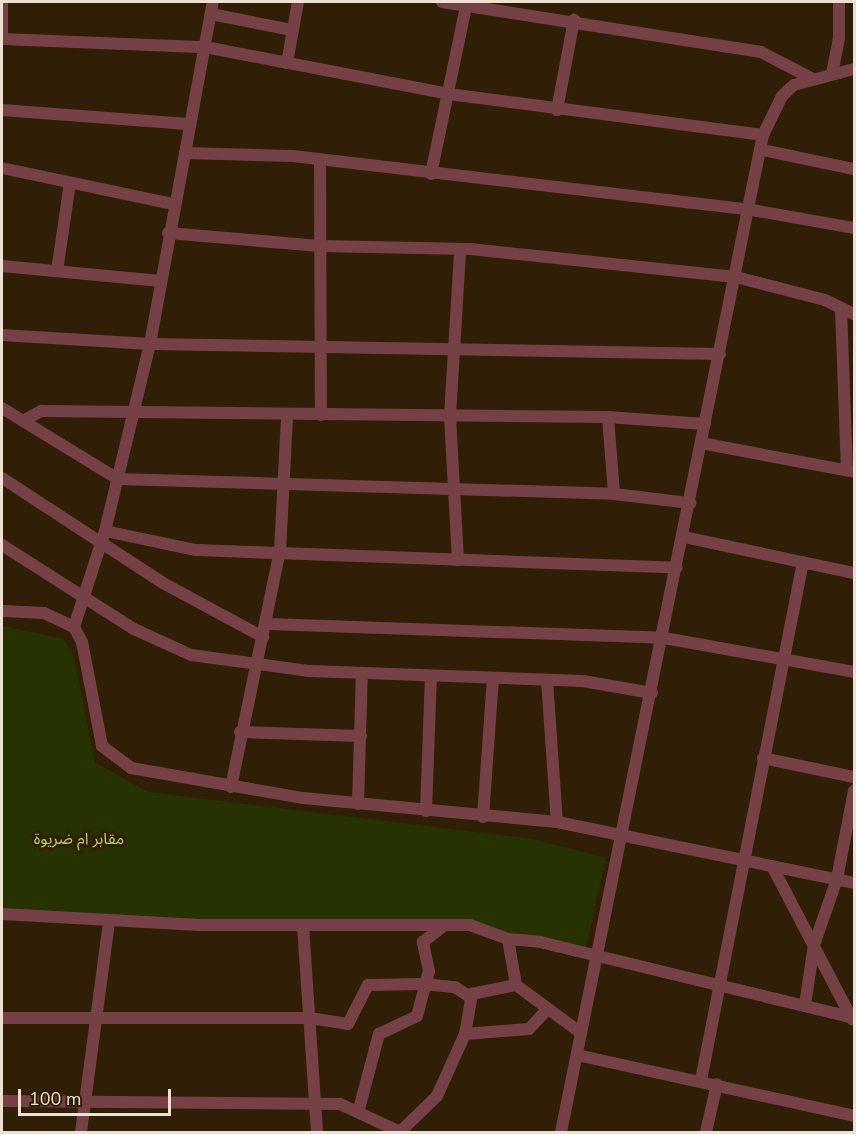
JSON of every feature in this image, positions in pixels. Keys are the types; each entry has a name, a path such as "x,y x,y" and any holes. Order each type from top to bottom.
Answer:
{"street":[{"path":"2,2 2,39 205,47 448,94 763,135"},
{"path":"287,63 298,2"},
{"path":"442,2 466,3 761,52 810,78"},
{"path":"832,74 839,39 839,2"},
{"path":"431,174 466,3"},
{"path":"292,30 212,8 185,153 173,204 150,344 131,414 103,537 74,627 106,754 131,768 231,787 358,804 558,822 618,837 855,883"},
{"path":"557,110 574,20"},
{"path":"561,1132 618,837 664,638 701,443 752,210 763,150 763,135 782,96 810,78 855,69"},
{"path":"2,110 190,124"},
{"path":"763,150 855,169"},
{"path":"185,153 320,160 752,210 855,228"},
{"path":"320,160 317,345 321,415"},
{"path":"2,168 173,204"},
{"path":"57,271 70,183"},
{"path":"168,233 319,246 460,253 470,249 736,277 855,314"},
{"path":"458,560 459,512 452,492 450,416 460,253"},
{"path":"2,266 160,281"},
{"path":"701,443 851,471 841,308"},
{"path":"2,335 150,344 453,345 720,354"},
{"path":"2,408 118,479 284,487 614,495 690,503"},
{"path":"23,421 41,411 287,416 608,417 705,424"},
{"path":"231,787 240,732 263,637 269,624 280,551 287,416"},
{"path":"608,417 614,495"},
{"path":"2,478 103,537 263,637"},
{"path":"103,537 190,549 677,568"},
{"path":"684,537 855,573"},
{"path":"2,545 167,646 257,664 362,674 547,680 652,693"},
{"path":"701,1080 803,562"},
{"path":"2,611 44,613 74,627"},
{"path":"269,624 664,638 784,657 855,672"},
{"path":"358,804 362,674"},
{"path":"426,811 431,676"},
{"path":"483,817 493,678"},
{"path":"547,680 558,822"},
{"path":"240,732 361,736"},
{"path":"764,758 855,777"},
{"path":"805,1005 814,945 837,879 855,791"},
{"path":"772,866 853,1020"},
{"path":"2,914 109,921 303,926 449,924 478,926 508,939 805,1005 853,1020"},
{"path":"81,1132 109,921"},
{"path":"359,1109 379,1034 417,1016 429,971 423,942 430,931 449,924"},
{"path":"303,926 317,1132"},
{"path":"508,939 516,985 547,1010 581,1032"},
{"path":"2,1017 310,1018 348,1024 368,985 424,984 455,987 470,996 516,985"},
{"path":"2,1101 316,1103 359,1109 400,1132 432,1104 465,1034 470,996"},
{"path":"465,1034 529,1029 547,1010"},
{"path":"577,1055 701,1080 855,1116"},
{"path":"706,1132 717,1084"}],"green space":[{"name":"مقابر ام ضريوة","path":"2,626 64,639 74,657 95,762 148,792 533,839 606,858 585,953 462,922 150,919 2,909"}]}
